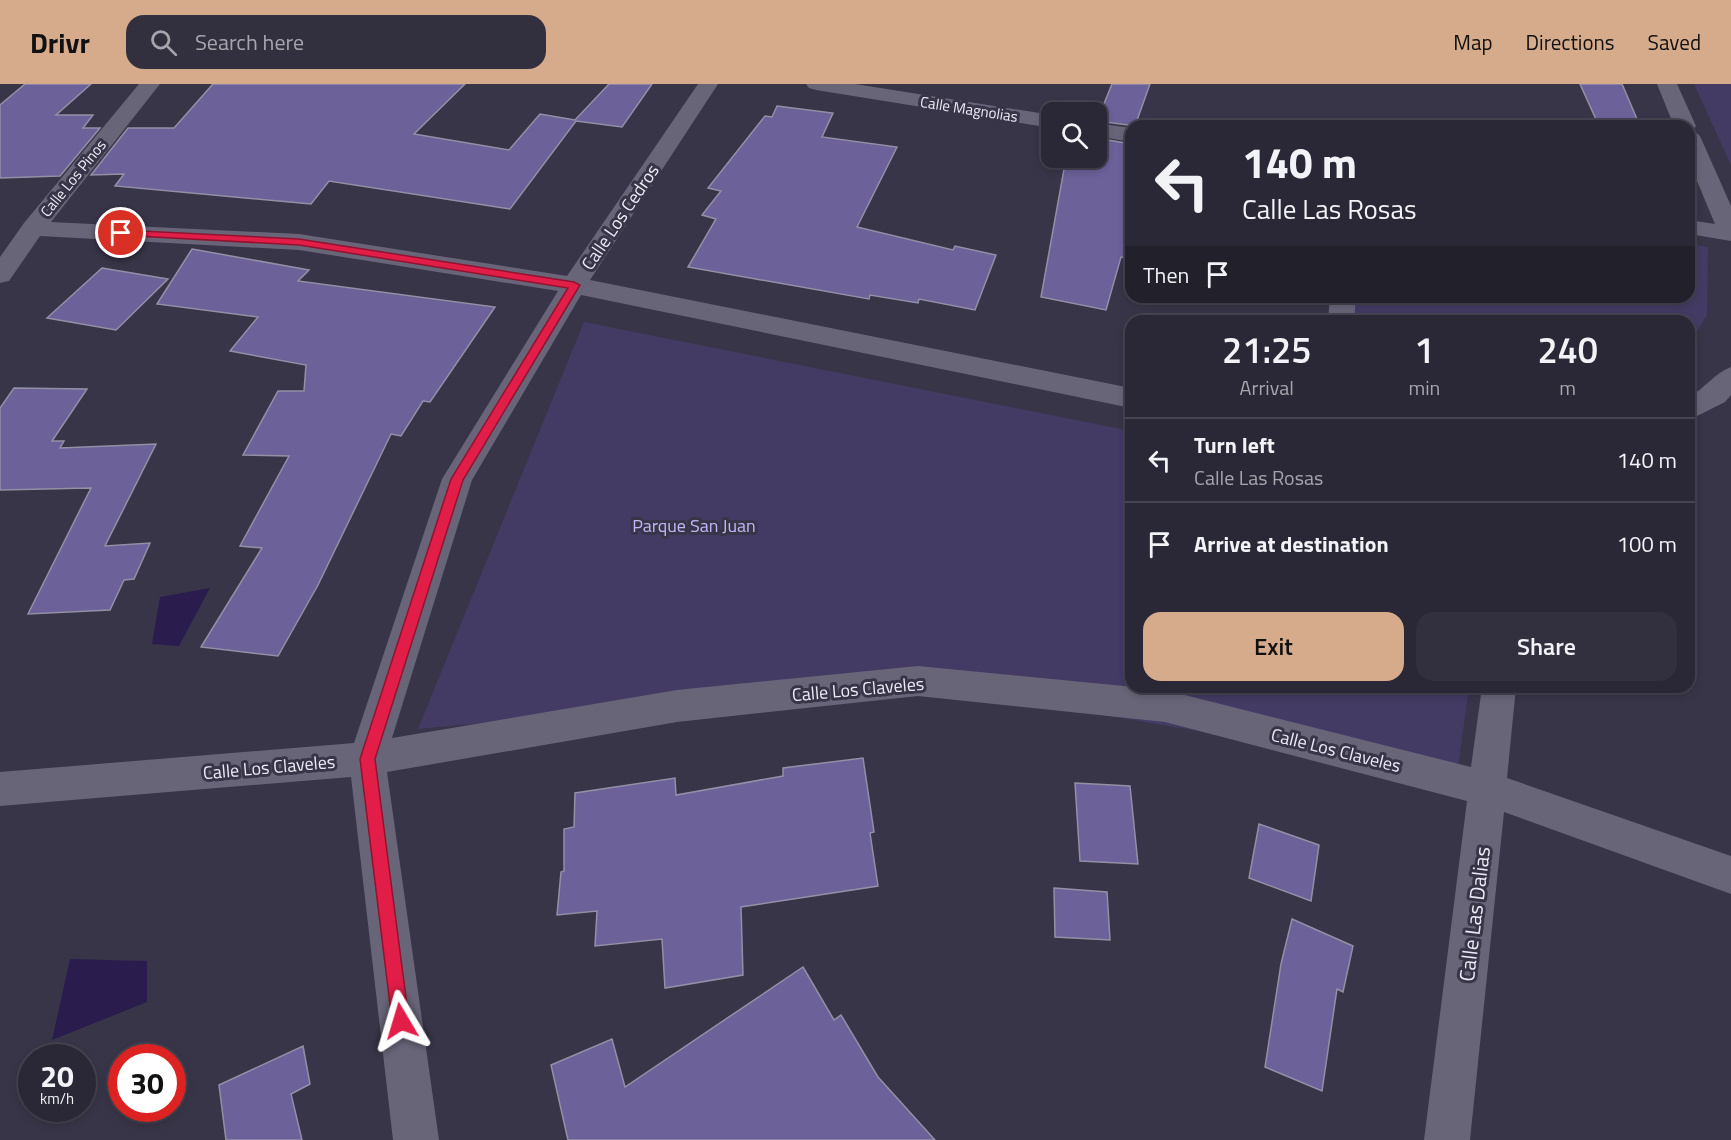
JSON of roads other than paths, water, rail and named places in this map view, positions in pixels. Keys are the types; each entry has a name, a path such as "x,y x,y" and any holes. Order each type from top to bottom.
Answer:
{"street":[{"name":"Calle Los Pinos","path":"0,275 33,228 150,84"},
{"name":"Calle Los Cedros","path":"416,1140 367,759 457,479 574,285 708,84"},
{"name":"Calle Magnolias","path":"816,84 1041,120"},
{"path":"1667,84 1682,120"},
{"path":"1107,131 1125,134"},
{"path":"1695,150 1731,234"},
{"path":"33,228 299,242 574,285 1125,397"},
{"path":"1695,228 1731,234"},
{"path":"1695,407 1715,395 1731,377"},
{"name":"Calle Los Claveles","path":"0,789 367,759 677,706 918,681 1165,706 1489,789 1731,875"},
{"name":"Calle Las Dalias","path":"1447,1140 1498,693"}],"park label":[{"name":"Parque San Juan","path":"694,525"}]}
